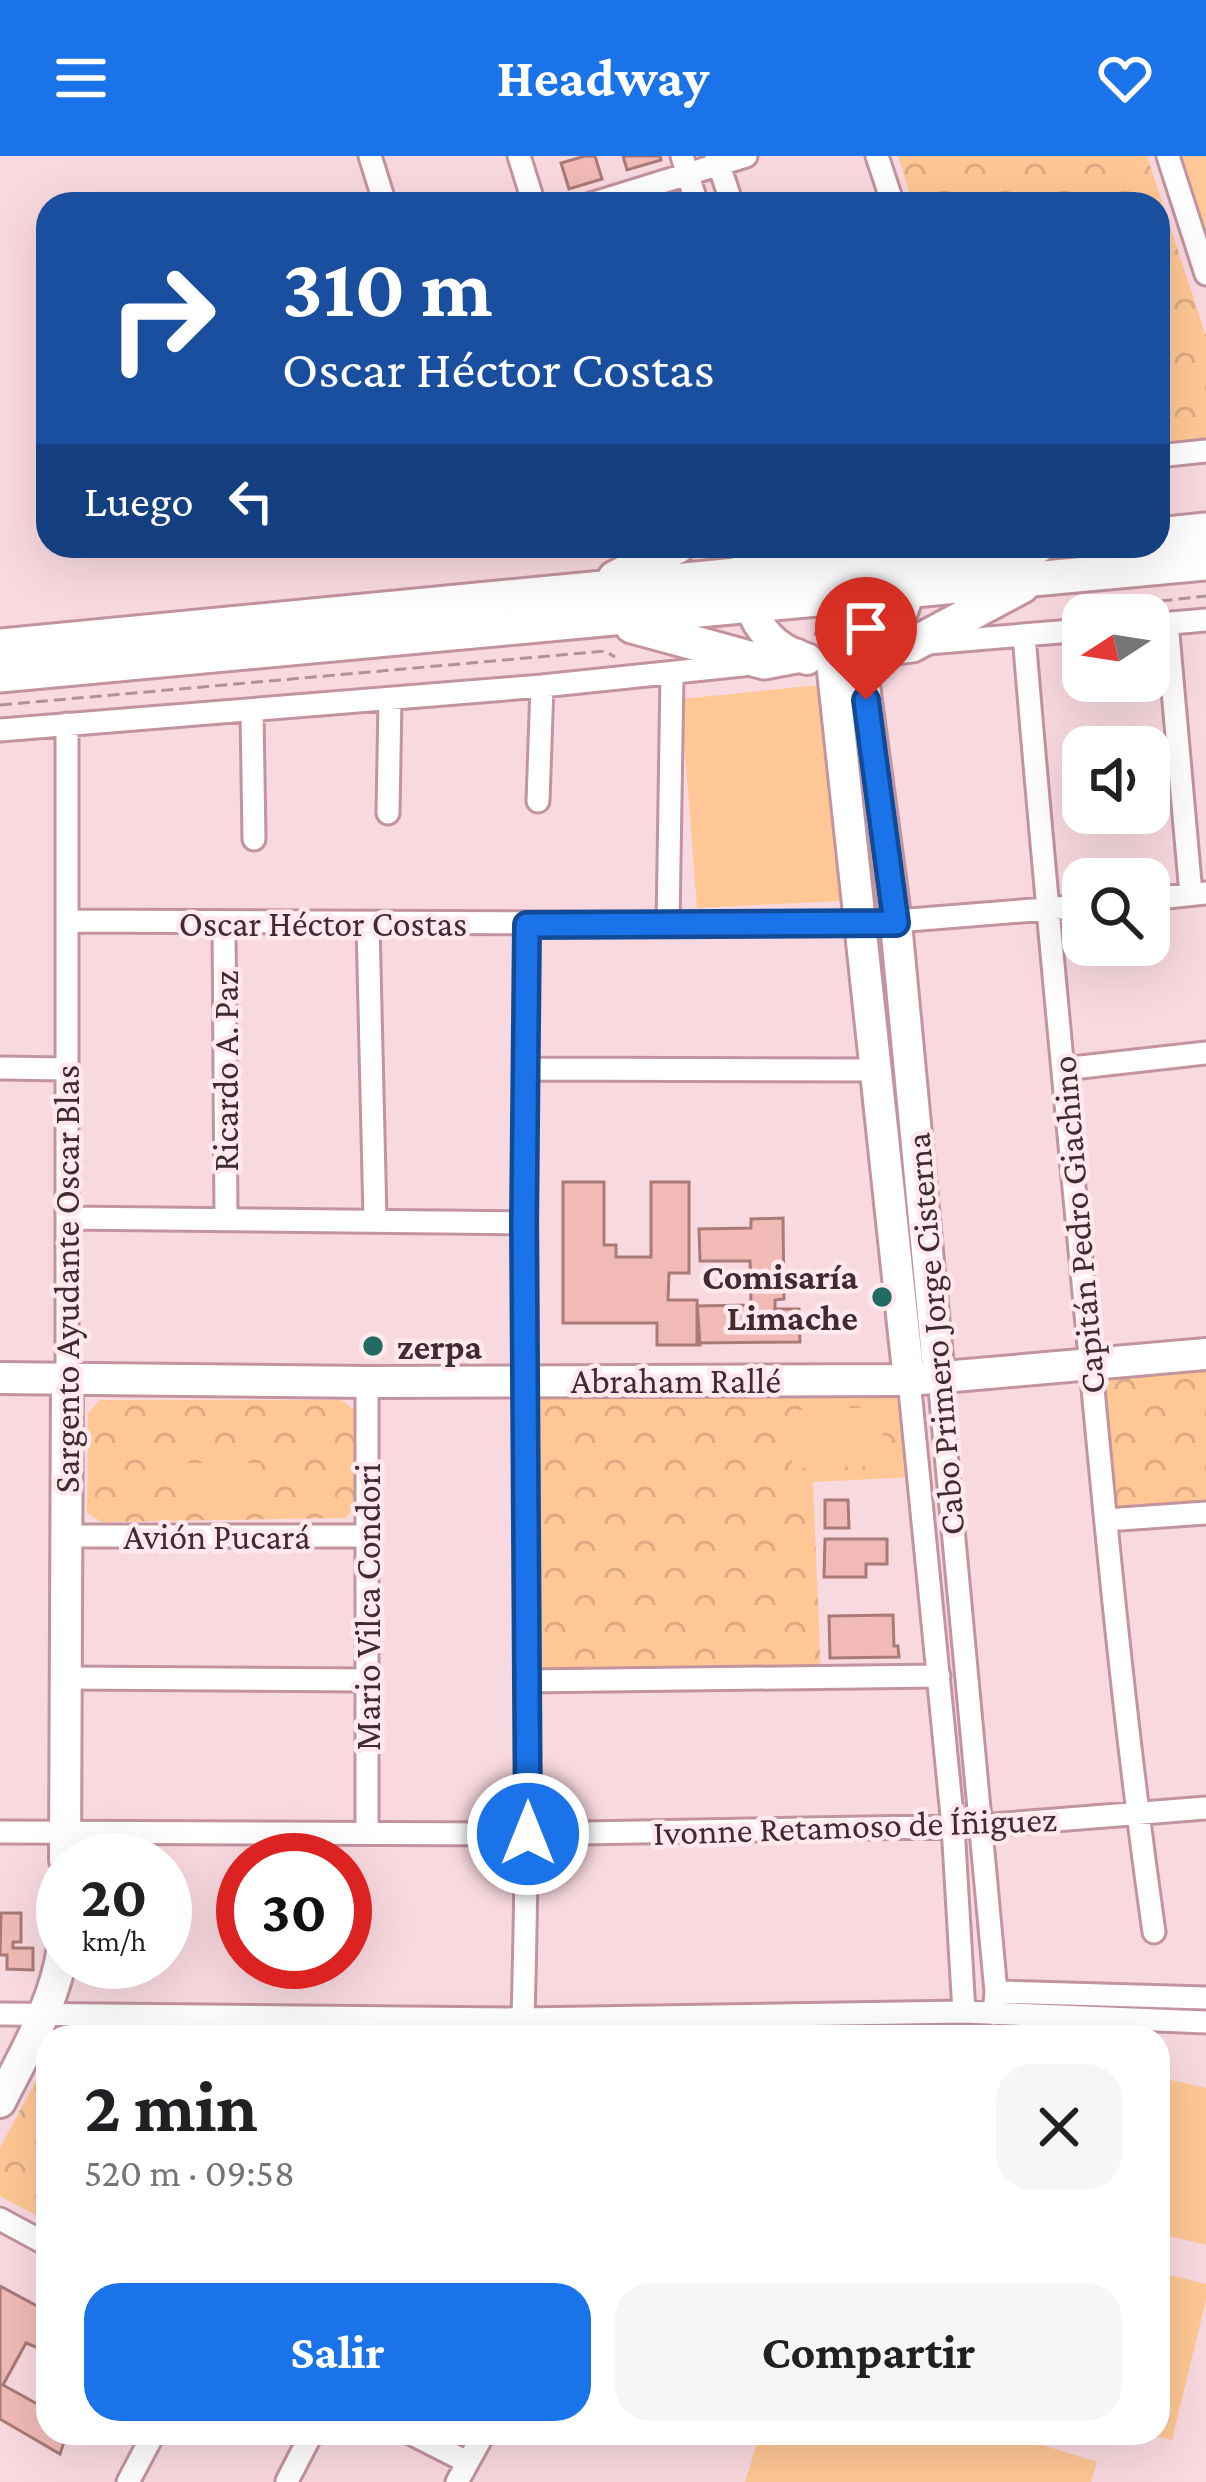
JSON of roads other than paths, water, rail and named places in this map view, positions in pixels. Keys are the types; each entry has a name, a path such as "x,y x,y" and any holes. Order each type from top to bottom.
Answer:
{"main road":[{"path":"1170,534 1206,530"},
{"path":"575,607 657,558"},
{"path":"0,646 575,607 762,613 888,558"},
{"path":"0,674 575,607 634,626 762,613 909,591 1020,558"},
{"path":"856,648 912,644 1028,558"},
{"path":"1110,558 1206,563"}],"street":[{"path":"370,156 381,192"},
{"path":"519,156 530,192"},
{"path":"620,192 685,165 746,156"},
{"path":"877,156 888,192"},
{"path":"1168,156 1206,274"},
{"path":"718,160 728,192"},
{"path":"1170,455 1206,451"},
{"path":"0,730 672,675 762,613 856,648 890,634 902,614 909,591 905,558"},
{"path":"1170,623 1206,620"},
{"path":"912,644 1024,635 1062,625"},
{"name":"Capitán Pedro Giachino","path":"1024,635 1090,1365 1137,1814 1154,1932"},
{"name":"Cabo Primero Jorge Cisterna","path":"856,648 896,923 939,1676 964,2012"},
{"name":"Cabo Primero Jorge Cisterna","path":"856,648 862,924 877,1070 924,1379 980,1826 995,2003"},
{"path":"668,925 672,675"},
{"path":"538,801 542,686"},
{"path":"388,813 390,700"},
{"path":"1170,702 1198,894"},
{"path":"252,712 254,839"},
{"name":"Sargento Ayudante Oscar Blas","path":"65,1833 67,724"},
{"name":"Oscar Héctor Costas","path":"67,921 862,924 1062,908"},
{"name":"Ricardo A. Paz","path":"224,923 226,1219"},
{"path":"368,924 375,1219"},
{"path":"524,2019 527,925"},
{"path":"1063,1069 1205,1060"},
{"path":"0,1068 65,1069"},
{"path":"525,1069 877,1070"},
{"path":"68,1218 524,1222"},
{"name":"Abraham Rallé","path":"0,1378 367,1382 924,1379 1206,1354"},
{"name":"Mario Vilca Condori","path":"367,1382 367,1832"},
{"path":"1106,1520 1206,1513"},
{"name":"Avión Pucará","path":"68,1536 366,1536"},
{"path":"527,1681 939,1676"},
{"path":"68,1678 365,1680"},
{"name":"Ivonne Retamoso de Íñiguez","path":"192,1841 367,1832 980,1826 1206,1808"},
{"name":"Ivonne Retamoso de Íñiguez","path":"0,1832 36,1840"},
{"path":"38,2025 54,1989"},
{"path":"758,2025 964,2012 995,2003 1206,1998"},
{"path":"995,2003 1206,2022"},
{"path":"0,2014 301,2025"},
{"path":"422,2025 524,2019 649,2025"},
{"path":"0,2102 36,2030"},
{"path":"0,2219 36,2238"},
{"path":"128,2482 148,2445"},
{"path":"287,2481 306,2445"},
{"path":"426,2445 462,2472 477,2445"}],"place":[{"name":"Comisaría Limache","path":"882,1297"},
{"name":"zerpa","path":"373,1346"}]}
